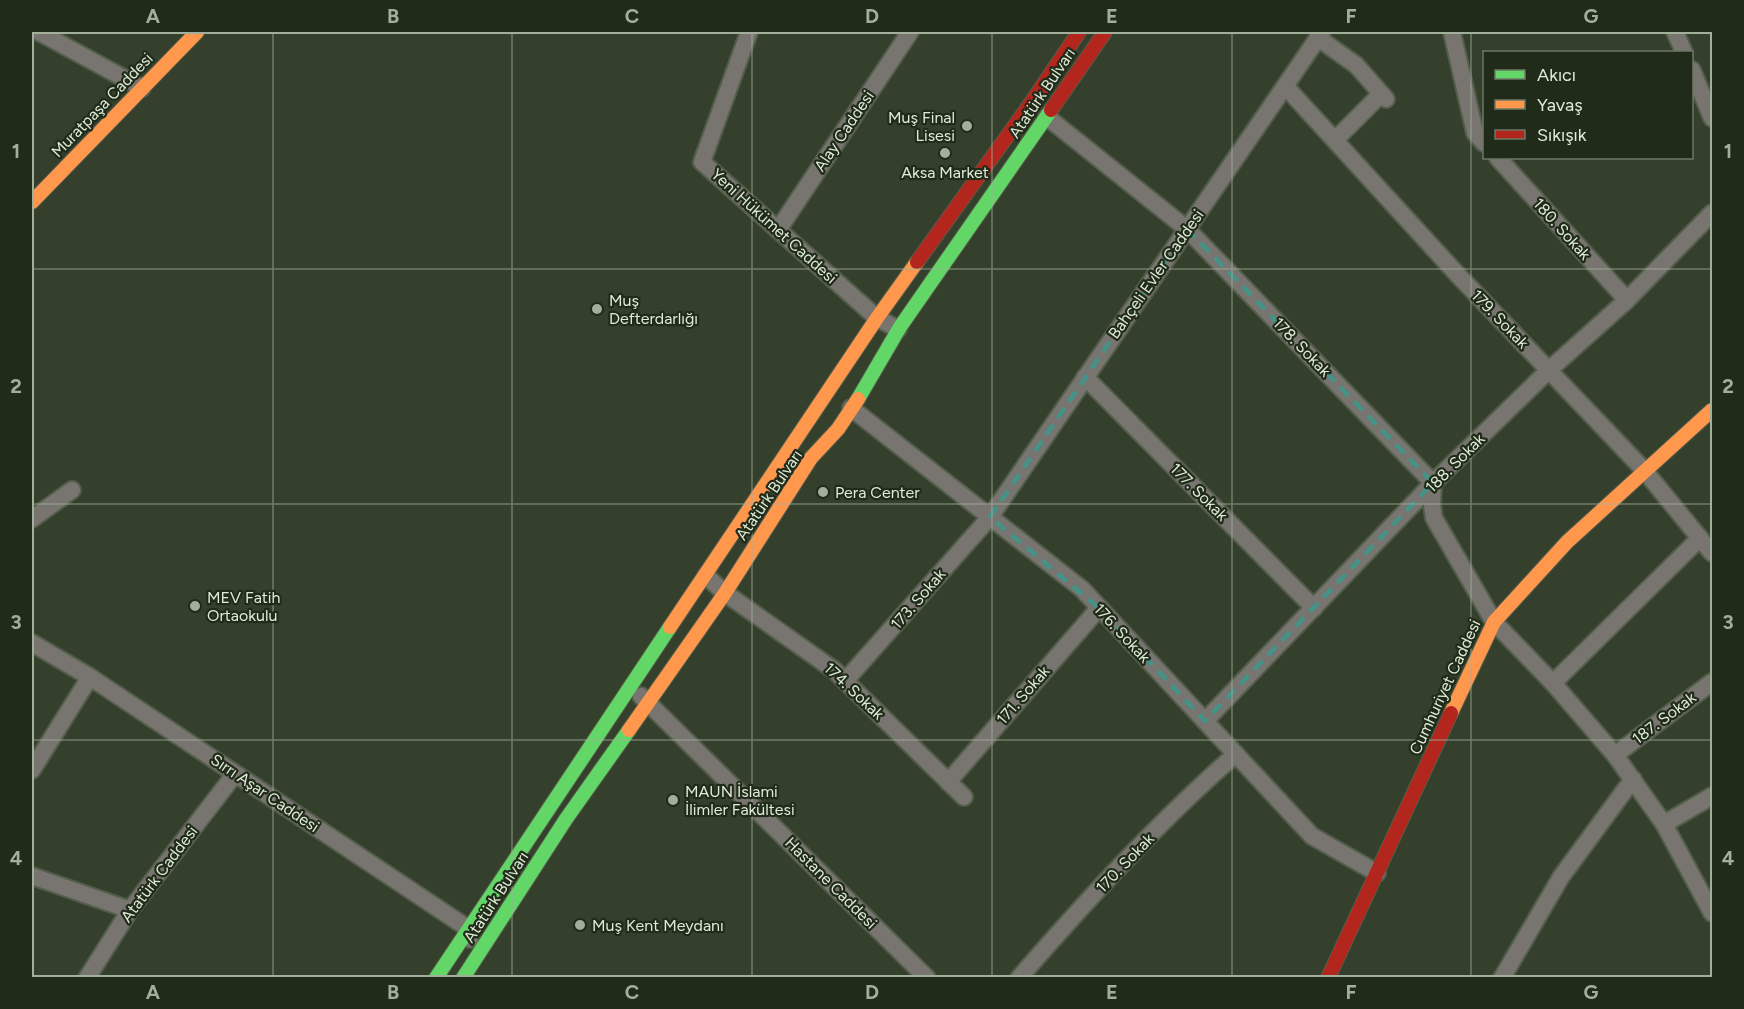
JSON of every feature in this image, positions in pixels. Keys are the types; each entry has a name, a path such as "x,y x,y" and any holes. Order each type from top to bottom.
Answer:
{"main road":[{"name":"Muratpaşa Caddesi","path":"32,202 197,32"},
{"name":"Atatürk Bulvarı","path":"436,978 877,318 1079,32"},
{"name":"Atatürk Bulvarı","path":"463,978 566,819 725,593 811,458 825,446 851,408 898,329 1104,32"},
{"name":"Cumhuriyet Caddesi","path":"1328,978 1494,622 1518,593 1567,542 1713,410"}],"street":[{"path":"39,32 142,88"},
{"name":"Yeni Hükümet Caddesi","path":"748,32 702,162 877,318 898,329"},
{"name":"Alay Caddesi","path":"778,230 910,32"},
{"path":"1452,32 1475,133 1483,141"},
{"path":"1675,32 1684,51"},
{"path":"1320,35 1356,65 1383,97 1336,140"},
{"name":"Bahçeli Evler Caddesi","path":"990,517 1320,35"},
{"path":"1693,72 1713,118"},
{"name":"179. Sokak","path":"1286,87 1457,274 1644,470 1713,553"},
{"name":"178. Sokak","path":"1047,117 1187,229 1433,483"},
{"name":"180. Sokak","path":"1499,159 1627,300"},
{"name":"188. Sokak","path":"1204,721 1433,483 1549,370 1627,300 1713,213"},
{"name":"177. Sokak","path":"1085,376 1314,608"},
{"name":"176. Sokak","path":"851,408 1082,589 1312,837 1377,873"},
{"path":"1433,483 1434,518 1494,622 1615,755 1664,824 1708,893 1713,913"},
{"path":"32,519 72,490"},
{"name":"173. Sokak","path":"845,681 990,517"},
{"path":"1552,684 1700,538"},
{"name":"174. Sokak","path":"706,576 725,593 834,670 964,797"},
{"name":"171. Sokak","path":"948,782 1099,608"},
{"name":"Sırrı Aşar Caddesi","path":"32,643 90,677 469,929"},
{"path":"32,770 90,677"},
{"name":"187. Sokak","path":"1615,755 1713,682"},
{"name":"Hastane Caddesi","path":"631,688 649,703 927,978"},
{"name":"170. Sokak","path":"1019,978 1064,926 1192,793 1236,754"},
{"name":"Atatürk Caddesi","path":"87,978 130,909 235,774"},
{"path":"1502,978 1561,877 1632,779"},
{"path":"1664,824 1713,796"},
{"path":"32,876 130,909"},
{"path":"469,929 473,962"}],"highlighted area":[{"path":"1187,229 1433,483 1205,721 1099,608 990,517"}],"traffic: fast":[{"path":"858,399 900,327 1051,110"},
{"path":"436,978 670,627"},
{"path":"463,978 566,819 629,730"}],"traffic: slow":[{"path":"32,202 197,32"},
{"path":"670,627 917,262"},
{"path":"629,730 725,593 811,458 838,429 858,399"},
{"path":"1451,713 1494,622 1567,542 1712,410"}],"traffic: jam":[{"path":"917,262 1079,32"},
{"path":"1051,110 1105,32"},
{"path":"1328,978 1451,713"}],"place":[{"name":"Muş Final Lisesi","path":"967,126"},
{"name":"Aksa Market","path":"945,153"},
{"name":"Muş Defterdarlığı","path":"597,309"},
{"name":"Pera Center","path":"823,492"},
{"name":"MEV Fatih Ortaokulu","path":"195,606"},
{"name":"MAUN İslami İlimler Fakültesi","path":"673,800"},
{"name":"Muş Kent Meydanı","path":"580,925"}]}
